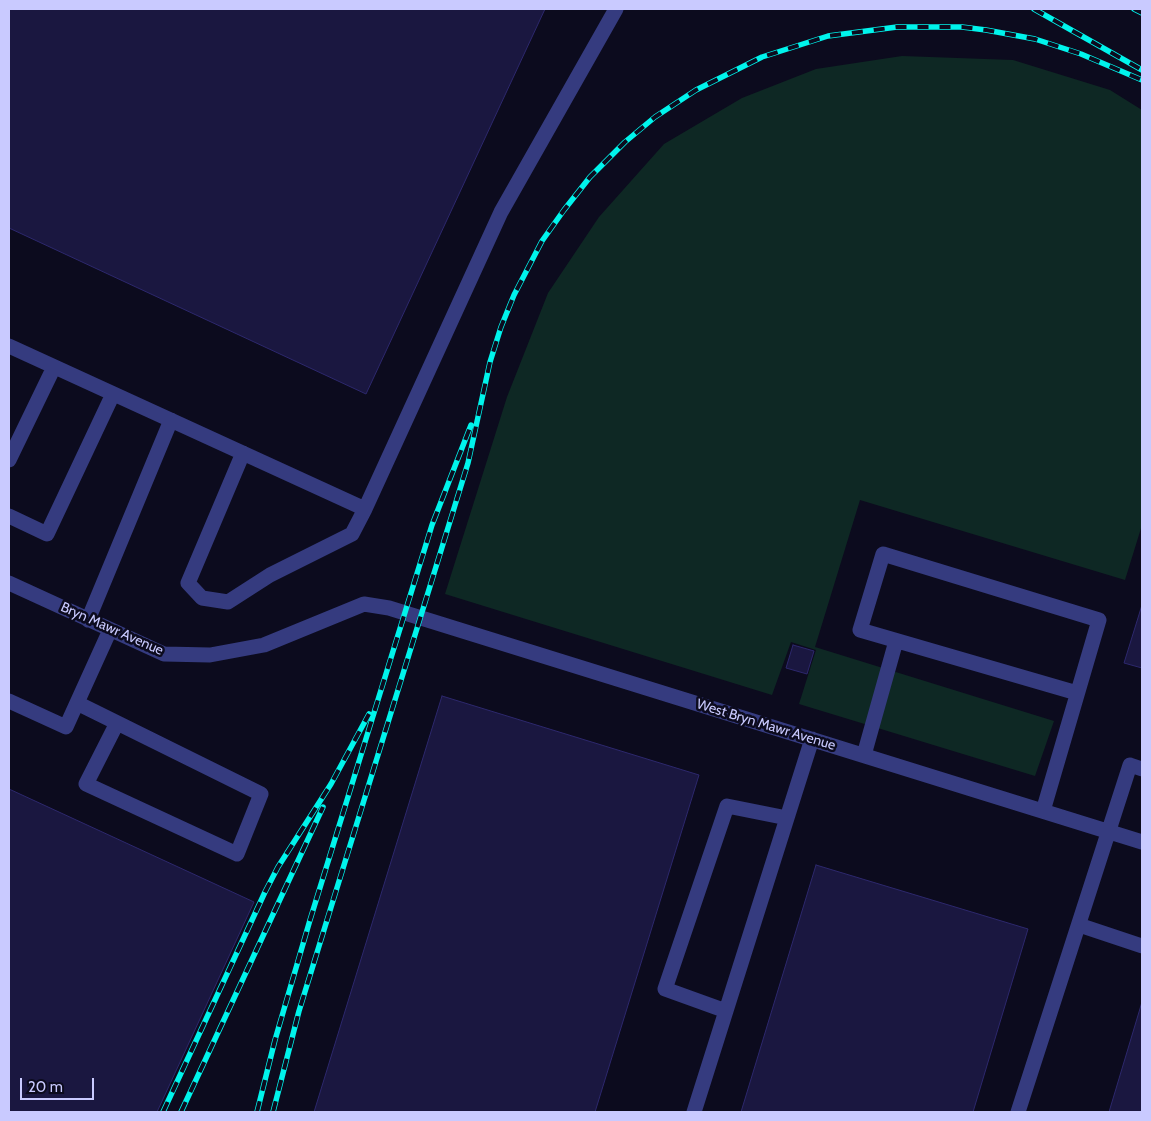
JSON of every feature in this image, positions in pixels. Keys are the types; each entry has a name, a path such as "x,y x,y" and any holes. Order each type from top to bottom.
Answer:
{"street":[{"path":"243,453 188,583 202,598 228,602 270,575 352,534 501,212 616,9"},
{"path":"9,346 365,509"},
{"path":"9,460 54,367"},
{"path":"9,516 46,534 113,394"},
{"path":"88,620 171,420"},
{"path":"1043,811 1099,620 883,554 860,630 1077,693"},
{"name":"Bryn Mawr Avenue","path":"9,583 164,654 210,656 264,645 364,604 389,608"},
{"name":"West Bryn Mawr Avenue","path":"389,608 1142,842"},
{"path":"9,701 66,727 110,630"},
{"path":"864,755 896,641"},
{"path":"77,703 261,794 237,854 86,784 117,723"},
{"path":"694,1112 812,739"},
{"path":"1018,1112 1130,765 1142,769"},
{"path":"726,1012 665,990 727,806 787,818"},
{"path":"1079,925 1142,946"}],"green space":[{"path":"902,56 1013,60 1110,90 1142,110 1142,525 1125,580 860,500 815,647 1054,721 1035,776 799,704 816,650 791,642 772,695 445,594 507,397 548,293 599,217 664,144 742,98 816,69"}],"building":[{"path":"9,9 545,9 366,394 9,228"},
{"path":"1142,605 1142,668 1124,663"},
{"path":"793,645 814,651 807,674 786,668"},
{"path":"442,696 699,775 595,1112 314,1112"},
{"path":"9,789 254,902 157,1112 9,1112"},
{"path":"816,865 1028,929 973,1112 741,1112"},
{"path":"1142,1002 1142,1112 1109,1112"}],"railway":[{"path":"1034,9 1142,70"},
{"path":"1134,9 1142,13"},
{"path":"273,1112 299,1011 468,463 490,362 501,327 514,295 542,241 590,177 625,142 655,117 696,90 762,57 828,36 897,27 962,27 986,30 1035,39 1081,54 1142,80"},
{"path":"257,1112 275,1040 310,920 432,525 471,425"},
{"path":"163,1112 265,892 278,867 331,784 369,714"},
{"path":"181,1112 323,807"}]}
